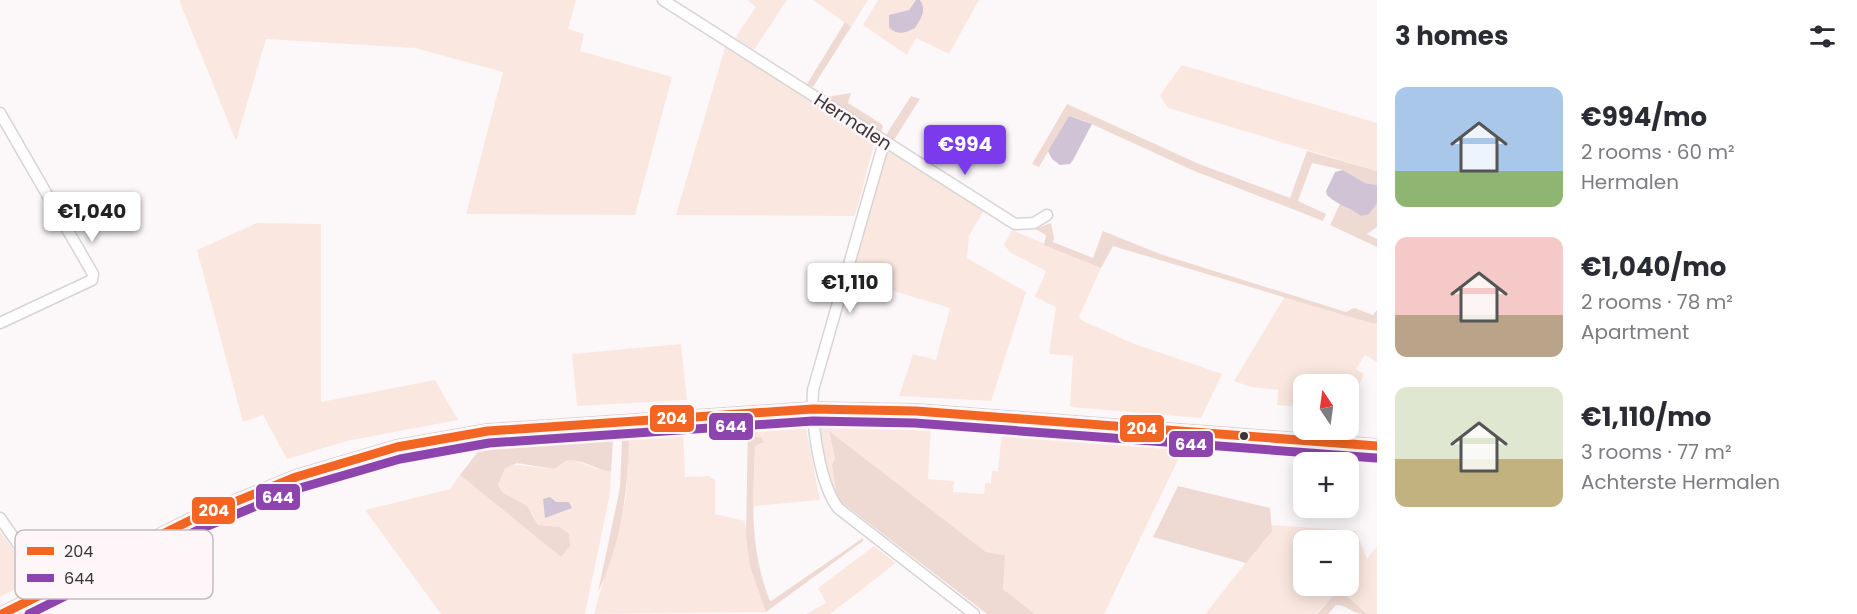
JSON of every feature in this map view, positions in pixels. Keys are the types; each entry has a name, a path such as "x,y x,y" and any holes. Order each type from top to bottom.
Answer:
{"main road":[{"path":"173,530 237,499 347,460 397,447 533,427 813,409 928,412 1377,446"},
{"path":"2,614 32,599"}],"street":[{"name":"Hermalen","path":"663,0 1015,224 1034,223 1047,215"},
{"path":"0,113 93,274 92,280 0,323"},
{"path":"884,142 813,390 813,409 826,486 838,508 974,614"},
{"path":"0,518 15,540"}],"shaded area":[{"path":"179,0 576,0 568,29 584,34 580,51 672,77 635,215 466,214 503,72 415,48 266,39 236,141"},
{"path":"747,0 787,0 754,50 735,38 756,7"},
{"path":"813,0 868,0 851,27"},
{"path":"878,0 916,0 909,10 894,14 924,11 920,0 979,0 949,54 916,38 907,55 863,25"},
{"path":"916,0 920,0 923,11 915,28 901,33 892,30 889,27 889,15 909,10"},
{"path":"845,22 851,27 813,87 807,84"},
{"path":"726,44 875,141 855,216 676,215"},
{"path":"1182,65 1377,123 1377,171 1168,108 1160,95"},
{"path":"851,93 848,103 880,123 883,126 881,132 826,97"},
{"path":"911,96 920,99 894,140 886,135"},
{"path":"1067,104 1199,164 1290,198 1307,151 1377,171 1377,185 1365,183 1343,170 1312,163 1298,201 1326,214 1323,221 1192,170 1085,121 1069,116 1039,167 1032,164"},
{"path":"1069,116 1092,124 1070,164 1060,165 1052,159 1048,151"},
{"path":"887,150 984,210 969,236 967,258 1026,292 991,401 899,396 913,354 936,360 950,308 850,278"},
{"path":"1343,170 1365,183 1377,185 1377,203 1369,214 1361,216 1327,195 1326,191 1335,172"},
{"path":"1377,203 1377,227 1367,234 1377,239 1377,247 1330,225 1340,204"},
{"path":"257,223 321,224 321,402 435,380 458,420 347,441 287,459 263,415 243,422 197,250"},
{"path":"1051,223 1053,242 1093,258 1103,231 1160,254 1346,312 1354,308 1373,315 1377,310 1377,322 1374,324 1113,246 1101,268 1044,245 1046,235 1035,229"},
{"path":"1012,230 1101,268 1079,317 1081,320 1132,343 1222,374 1201,418 1070,407 1073,356 1049,354 1056,307 1035,297 1046,271 1011,253 1004,245"},
{"path":"1285,296 1374,324 1377,322 1377,362 1365,355 1356,369 1364,374 1359,385 1359,374 1293,374 1293,406 1277,405 1278,390 1251,387 1234,381"},
{"path":"681,344 687,400 577,406 572,354"},
{"path":"806,423 806,428 756,431 756,437 761,437 764,442 755,446 755,541 769,599 771,601 863,538 863,541 766,612 750,567 746,536 748,425"},
{"path":"820,424 931,427 928,479 954,481 953,492 984,494 985,483 991,483 992,471 998,471 1002,431 1129,441 1187,441 1104,614 1035,614 1003,589 1005,555 986,552 829,432 835,459 837,496 840,501 829,487 824,466"},
{"path":"806,428 820,500 753,506 755,446 761,444 756,437 756,430"},
{"path":"683,431 685,477 709,476 715,480 715,514 745,521 750,567 766,612 594,614 626,498 629,438"},
{"path":"829,431 986,552 1005,555 1003,589 1035,614 987,614 840,501 837,496 832,465 835,459"},
{"path":"629,438 622,517 606,574 598,592 620,488 622,439"},
{"path":"613,440 611,472 571,460 554,469 517,463 505,468 498,485 502,492 527,506 538,525 560,527 569,534 570,546 561,557 460,475 480,449"},
{"path":"571,460 611,472 610,493 585,614 441,614 365,510 450,489 460,475 561,557 560,527 538,525 532,513 502,492 498,485 505,468 510,464 554,469 564,461"},
{"path":"1178,486 1270,508 1272,531 1246,563 1153,537"},
{"path":"550,497 556,502 569,502 572,508 545,518 543,499"},
{"path":"1271,525 1342,530 1293,530 1293,596 1333,596 1316,614 1205,614 1271,531"},
{"path":"0,531 15,552 15,589 0,597"},
{"path":"1359,539 1367,559 1377,546 1377,614 1367,614 1347,596 1359,596"},
{"path":"874,546 896,563 830,614 806,614 826,603 818,588"},
{"path":"1333,596 1347,596 1367,614 1336,605 1328,614 1317,614"}],"transit line":[{"name":"204","path":"171,530 296,477 397,447 488,431 813,409 916,411 1377,446"},
{"name":"644","path":"198,530 300,488 400,459 489,443 813,421 915,423 1376,458"},
{"name":"204","path":"2,614 32,599"},
{"name":"644","path":"29,614 59,599"}]}
